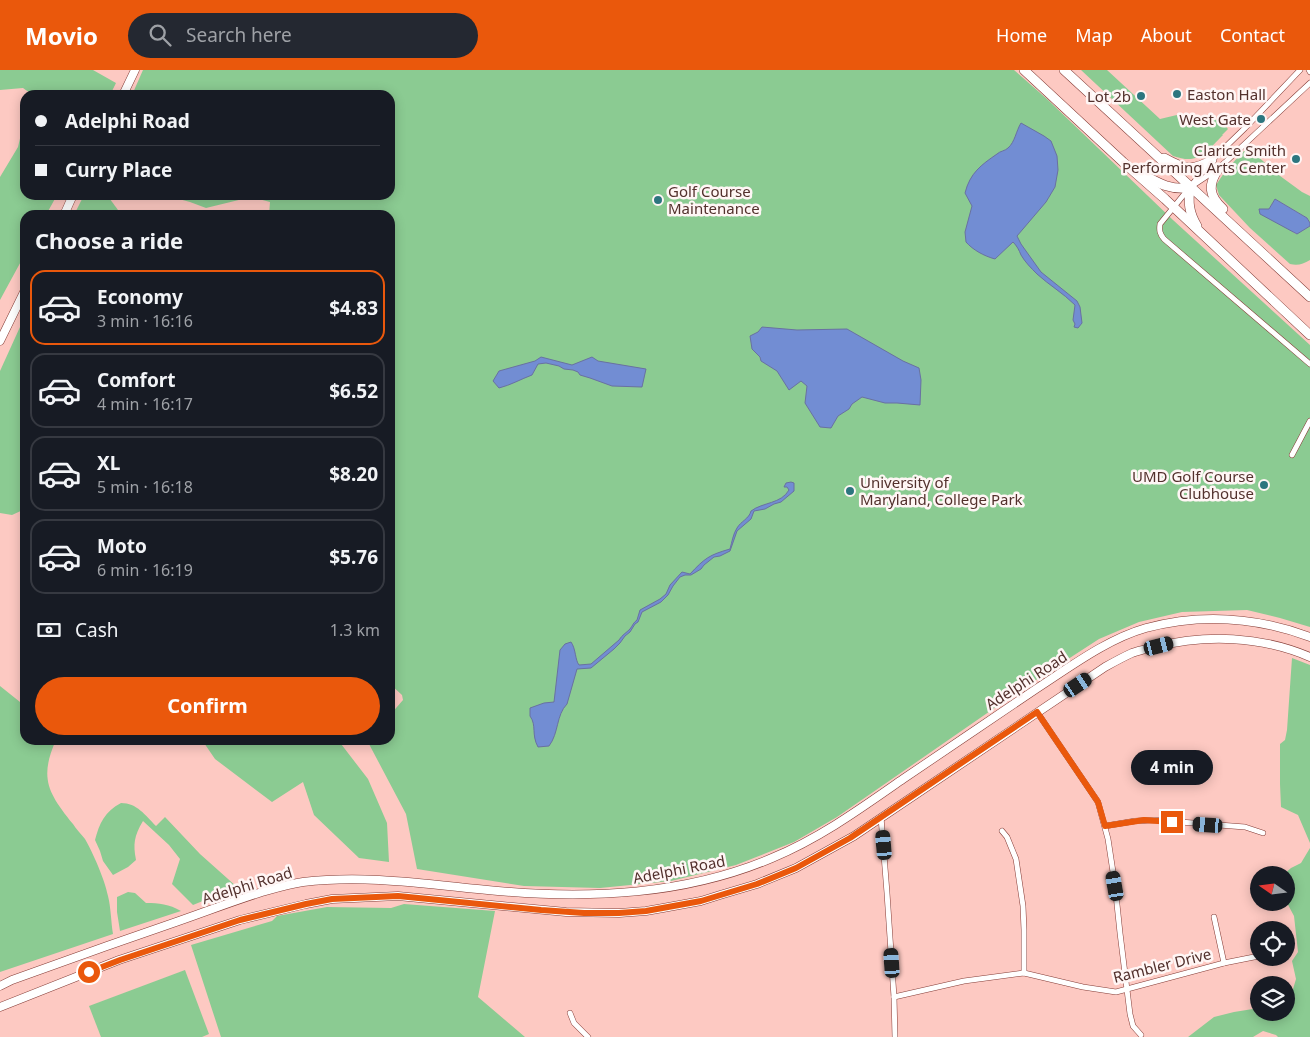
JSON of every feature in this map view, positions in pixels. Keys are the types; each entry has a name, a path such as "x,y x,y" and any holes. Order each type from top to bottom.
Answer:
{"main road":[{"path":"125,90 135,70"},
{"path":"1024,70 1310,335"},
{"path":"1064,70 1310,297"},
{"path":"1147,146 1185,168 1196,167 1212,160"},
{"path":"1123,162 1162,185 1174,188 1190,188"},
{"path":"1219,168 1211,182 1211,190 1215,202 1251,235 1257,248"},
{"path":"1190,188 1190,211 1196,225 1208,239"},
{"path":"0,341 20,300"},
{"name":"Adelphi Road","path":"0,986 12,980 220,906 303,882 360,878 383,879 498,891 582,895 648,891 711,878 773,858 828,830 1065,670 1126,635 1164,624 1209,618 1268,624 1310,637"},
{"path":"0,1007 120,960 240,920 332,899 398,896 584,913 646,911 701,901 757,884 796,868 854,836 1111,663 1134,652 1170,643 1212,638 1238,639 1278,646 1310,657"}],"street":[{"path":"1300,70 1212,160 1160,224 1159,230 1164,239 1310,364"},
{"path":"1190,188 1219,168 1310,83"},
{"path":"1292,454 1310,421"},
{"path":"1037,712 1098,802 1105,826 1115,886 1130,1014 1133,1026 1141,1035"},
{"path":"881,817 894,997 895,1037"},
{"path":"1105,826 1154,820 1245,827 1263,833"},
{"path":"1002,831 1008,837 1016,859 1023,906 1024,972"},
{"path":"1214,917 1224,963"},
{"name":"Rambler Drive","path":"894,997 961,982 1024,972 1096,990 1116,992 1250,958"},
{"path":"570,1013 574,1023 588,1037"}],"green space":[{"path":"0,70 93,70 116,83 112,90 26,90 23,88 0,90"},
{"name":"University of Maryland, College Park","path":"143,70 1014,70 1047,99 1173,220 1310,345 1310,627 1247,610 1182,612 1139,622 1099,639 1025,687 837,817 794,842 736,865 671,881 600,888 524,886 417,869 406,814 370,745 395,745 395,709 403,700 402,695 395,689 395,210 269,210 270,202 262,200 395,200 395,90 134,90"},
{"path":"1081,70 1107,70 1160,119 1181,114 1198,122 1219,119 1228,129 1201,156 1189,159 1173,156"},
{"path":"20,138 20,200 54,200 49,210 20,210 20,263 0,300 0,177 18,147"},
{"path":"1245,150 1253,152 1276,173 1310,196 1310,223 1307,218 1275,199 1269,209 1260,210 1296,234 1310,226 1310,260 1296,265 1290,264 1250,228 1219,195 1216,185"},
{"path":"82,200 111,200 118,210 76,210"},
{"name":"University of Maryland, College Park","path":"183,200 239,200 206,208"},
{"path":"20,327 20,511 12,515 0,513 0,371"},
{"path":"1292,658 1310,665 1310,843 1298,815 1281,807 1280,744 1285,740 1287,730"},
{"path":"0,686 20,702 20,745 54,745 48,765 49,785 57,803 85,839 92,852 108,896 113,934 0,972"},
{"path":"205,745 342,745 368,779 387,823 389,862 359,858 314,815 303,782 272,802 215,759"},
{"path":"121,803 136,807 156,826 165,817 200,854 237,887 193,905 172,884 180,859 169,845 143,821 135,840 136,860 113,875 103,861 95,840 104,818 115,806"},
{"path":"1310,848 1310,1037 1278,1037 1263,1031 1253,1037 1188,1037 1214,1017 1250,1009 1250,1021 1295,1021 1296,979 1293,966 1295,966 1295,956 1298,952 1295,921 1291,911 1295,911 1295,866 1301,863"},
{"path":"128,892 135,893 146,903 164,904 181,911 120,931 117,897"},
{"path":"404,904 495,911 478,997 525,1037 221,1037 191,945 272,921 277,916 327,907 391,908"},
{"path":"185,970 209,1034 202,1037 101,1037 89,1006"}],"water":[{"path":"1021,123 1051,141 1057,156 1058,170 1055,187 1046,202 1017,236 1041,272 1077,301 1080,307 1082,323 1078,328 1074,327 1073,320 1075,305 1035,272 1024,260 1013,242 995,259 972,248 966,242 965,232 972,206 965,193 967,186 981,166 1010,146"},
{"path":"1275,199 1307,218 1310,226 1297,234 1260,214 1259,209 1269,209"},
{"path":"762,327 797,330 847,329 919,368 921,380 920,405 885,403 862,397 838,416 831,428 820,427 805,403 807,386 801,381 789,390 777,371 761,361 760,357 752,349 750,336 758,332"},
{"path":"541,357 572,365 592,357 598,361 646,369 642,387 612,386 580,375 573,370 546,363 538,364 532,375 503,387 499,388 493,381 499,371 535,361"},
{"path":"786,483 794,483 794,491 781,502 765,509 754,511 751,519 737,531 730,551 714,557 691,575 680,577 661,602 642,612 638,622 614,649 591,668 577,669 567,704 563,708 552,741 549,746 538,747 530,716 530,708 554,702 560,650 565,644 571,642 579,665 591,664 630,629 637,620 640,610 666,594 670,585 682,572 690,574 708,558 730,549 736,530 749,516 751,511 786,495 789,490 787,487 784,487"}],"place":[{"name":"Easton Hall","path":"1177,94"},
{"name":"Lot 2b","path":"1141,96"},
{"name":"West Gate","path":"1261,119"},
{"name":"Clarice Smith Performing Arts Center","path":"1296,159"},
{"name":"Golf Course Maintenance","path":"658,200"},
{"name":"UMD Golf Course Clubhouse","path":"1264,485"},
{"name":"University of Maryland, College Park","path":"850,491"}],"route":[{"path":"89,972 240,920 332,899 398,896 584,913 646,911 701,901 757,884 796,868 850,838 1037,712 1098,802 1105,826 1144,820 1172,822"}]}
